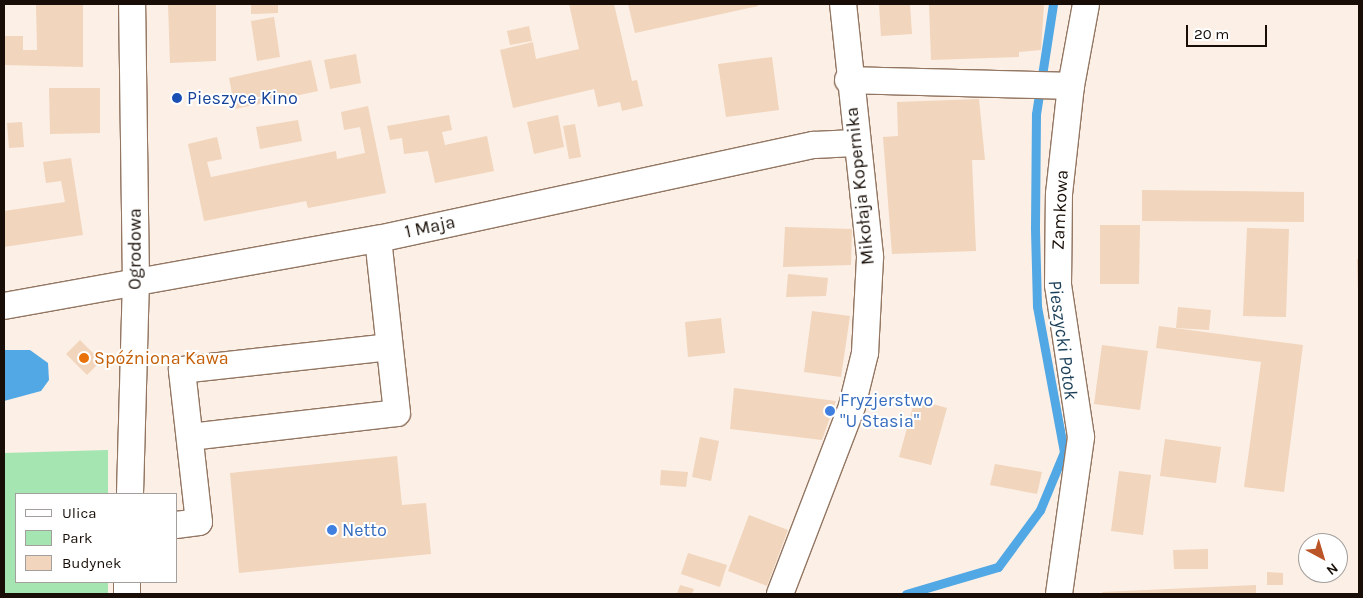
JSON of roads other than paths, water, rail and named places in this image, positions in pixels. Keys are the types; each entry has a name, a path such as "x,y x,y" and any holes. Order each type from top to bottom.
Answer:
{"street":[{"name":"Ogrodowa","path":"130,493 136,284 132,4"},
{"name":"Mikołaja Kopernika","path":"780,594 852,406 865,353 870,256 854,143 843,4"},
{"name":"Zamkowa","path":"1059,594 1081,437 1058,285 1059,194 1064,86 1086,4"},
{"path":"848,80 1064,86"},
{"name":"1 Maja","path":"4,306 136,284 378,239 814,145 854,143"},
{"path":"190,437 397,413 378,239"},
{"path":"178,525 199,522 182,370 389,347"}],"water":[{"path":"4,350 30,350 48,363 49,380 41,391 4,401"}],"waterway":[{"name":"Pieszycki Potok","path":"906,594 998,567 1040,510 1064,452 1037,306 1035,227 1036,114 1053,4"}],"place":[{"name":"Pieszyce Kino","path":"177,98"},
{"name":"Spóźniona Kawa","path":"84,358"},
{"name":"Fryzjerstwo \"U Stasia\"","path":"830,411"},
{"name":"Netto","path":"332,530"}]}
